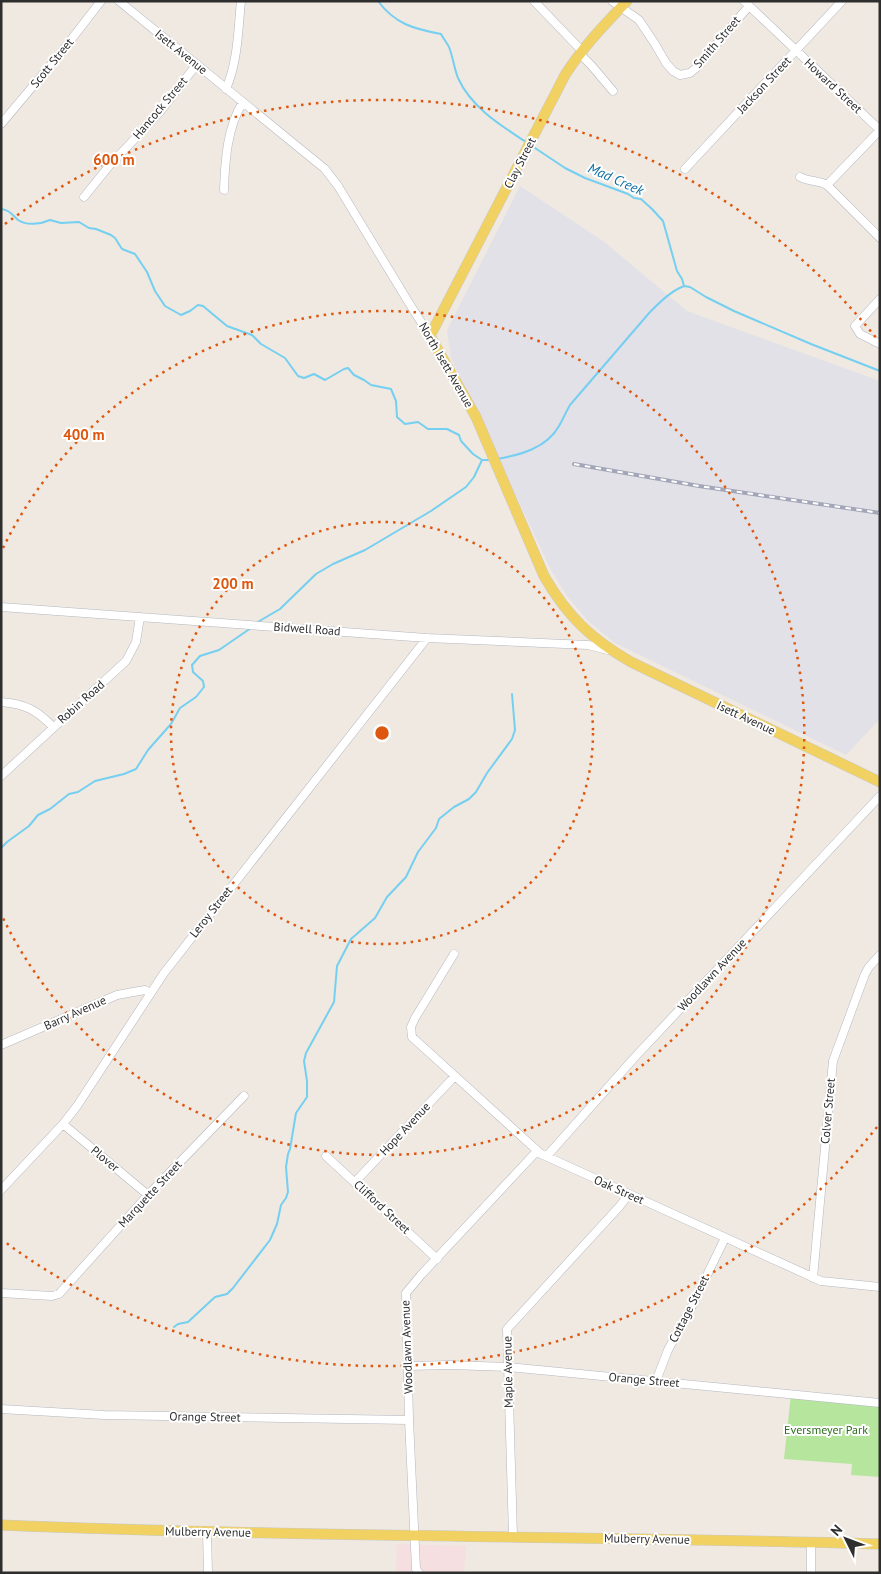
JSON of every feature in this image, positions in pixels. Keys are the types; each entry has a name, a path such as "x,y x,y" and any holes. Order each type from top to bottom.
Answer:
{"main road":[{"name":"Clay Street","path":"430,336 565,75 620,3"},
{"name":"North Isett Avenue","path":"430,336 476,416 544,576 570,614 592,636 613,652"},
{"name":"Isett Avenue","path":"613,652 880,782"},
{"name":"Mulberry Avenue","path":"1,1525 207,1532 880,1544"}],"street":[{"name":"Scott Street","path":"1,124 42,76 101,1"},
{"name":"Isett Avenue","path":"119,1 243,102"},
{"path":"226,88 235,62 241,1"},
{"path":"534,1 613,91"},
{"name":"Jackson Street","path":"686,169 842,1"},
{"name":"Smith Street","path":"620,3 639,20 666,63 676,74 683,75 696,68 746,4"},
{"name":"Howard Street","path":"746,4 880,130"},
{"name":"Hancock Street","path":"84,198 109,166 159,113 197,64"},
{"path":"224,190 227,155 233,123 237,111 243,102"},
{"name":"North Isett Avenue","path":"243,102 316,161 331,176 430,336"},
{"path":"827,185 880,130"},
{"path":"800,177 827,185 880,238"},
{"path":"880,299 855,326 860,334 880,344"},
{"name":"Bidwell Road","path":"1,607 427,638 588,645 613,652"},
{"name":"Robin Road","path":"1,776 126,661 140,630 140,617"},
{"name":"Leroy Street","path":"1,1190 63,1124 77,1106 150,993 184,946 427,638"},
{"path":"1,702 23,705 30,708 53,727"},
{"name":"Woodlawn Avenue","path":"546,1156 880,796"},
{"name":"Oak Street","path":"454,954 415,1018 411,1027 412,1037 537,1151 813,1278 821,1281 880,1287"},
{"name":"Colver Street","path":"813,1278 833,1061 866,974 880,955"},
{"name":"Barry Avenue","path":"1,1045 117,995 145,990 150,993"},
{"name":"Hope Avenue","path":"355,1182 454,1077"},
{"name":"Marquette Street","path":"1,1293 52,1296 60,1294 148,1195 244,1096"},
{"name":"Plover","path":"63,1124 148,1195"},
{"name":"Woodlawn Avenue","path":"414,1535 406,1292 537,1151"},
{"name":"Clifford Street","path":"326,1156 437,1259"},
{"name":"Maple Avenue","path":"513,1536 506,1334 510,1325 629,1194"},
{"name":"Cottage Street","path":"656,1382 668,1350 725,1238"},
{"name":"Orange Street","path":"408,1366 508,1367 880,1403"},
{"name":"Orange Street","path":"1,1409 114,1415 409,1420"},
{"path":"207,1532 208,1573"},
{"path":"414,1535 416,1569 419,1573"},
{"path":"810,1542 811,1573"}],"shaded area":[{"path":"520,186 603,241 687,311 880,381 880,719 846,755 615,643 588,621 567,596 551,570 451,358 447,330"},
{"path":"397,1544 466,1546 464,1573 396,1573"}],"green space":[{"name":"Eversmeyer Park","path":"791,1394 880,1403 880,1477 851,1475 852,1464 784,1459"}],"waterway":[{"name":"Mad Creek","path":"378,1 384,9 398,20 422,30 441,34 449,47 458,78 470,98 478,107 526,142"},
{"name":"Mad Creek","path":"532,146 565,168 634,198 641,199 652,209 663,221 677,271 684,286"},
{"path":"1,209 9,212 18,220 30,224 50,220 61,223 79,222 89,228 111,235 122,249 135,254 165,306 181,315 198,305 203,306 227,326 252,335 261,344 285,358 298,376 304,378 314,374 325,380 348,368 354,375 371,385 391,389 396,401 397,417 405,424 418,422 428,429 447,429 459,435 461,441 473,454 482,460 490,460"},
{"name":"Mad Creek","path":"684,286 690,287 734,311 880,371"},
{"path":"497,459 524,453 540,445 554,434 570,405 650,312 670,294 684,286"},
{"path":"256,623 280,609 316,574 333,564 365,550 431,511 466,487 474,477 482,460"},
{"path":"1,848 29,826 38,815 50,809 69,794 78,792 95,781 136,769 148,750 171,724 180,708 196,697 204,687 203,681 193,672 192,665 200,656 219,650 251,628"},
{"path":"174,1327 188,1322 215,1297 227,1294 270,1240 277,1224 281,1205 288,1192 286,1167 296,1113 307,1097 304,1061 306,1053 334,1002 337,966 351,939 375,918 387,897 406,877 418,852 436,828 439,819 454,807 469,799 476,792 487,773 512,739 515,730 512,694"}],"railway":[{"path":"574,464 699,486 880,513"}]}
